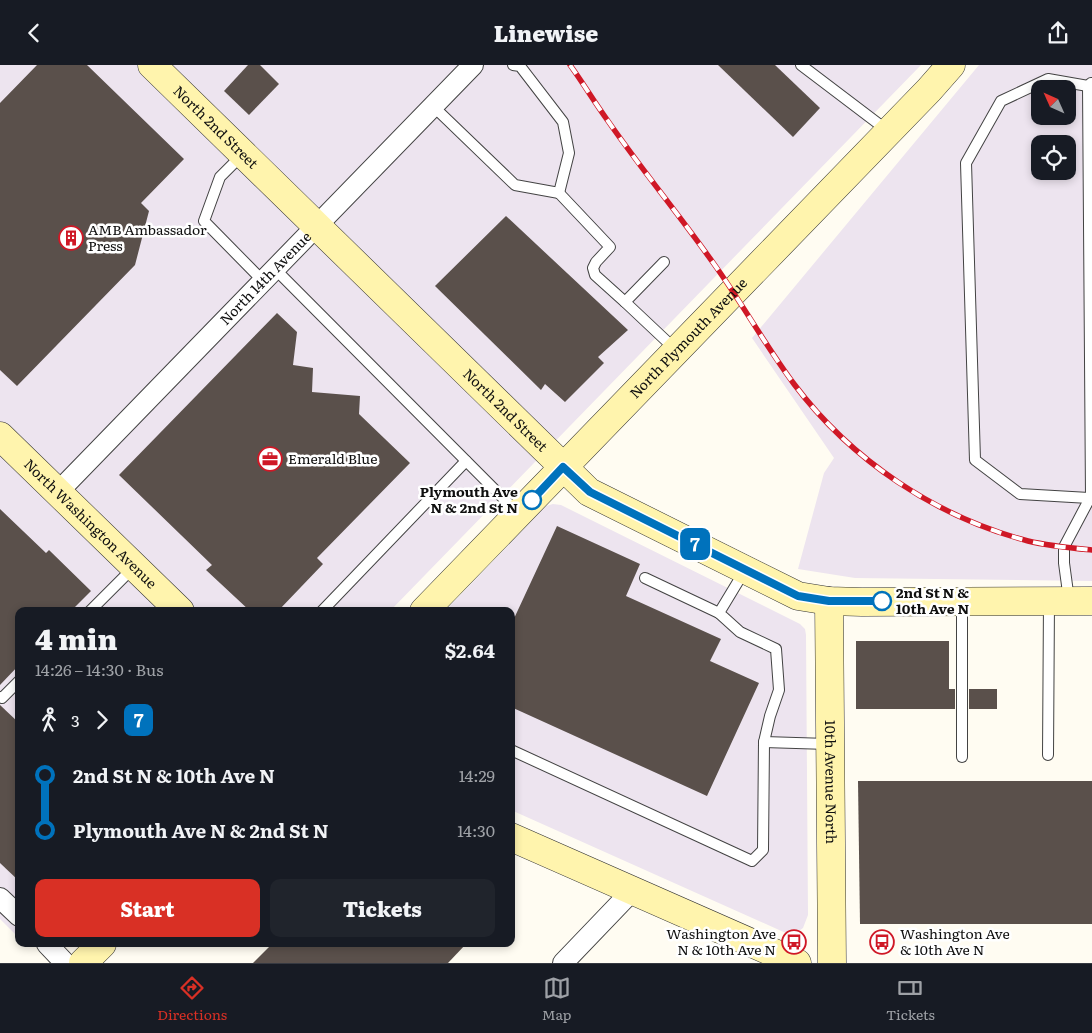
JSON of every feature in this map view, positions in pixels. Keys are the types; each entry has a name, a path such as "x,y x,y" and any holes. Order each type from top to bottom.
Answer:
{"street":[{"name":"North 2nd Street","path":"152,65 590,492 798,596 829,601 1070,601"},
{"name":"North 14th Avenue","path":"58,492 473,65"},
{"name":"North Plymouth Avenue","path":"428,607 889,132 951,65"},
{"name":"North Washington Avenue","path":"0,436 134,567 172,607"},
{"name":"10th Avenue North","path":"829,601 832,963"},
{"path":"515,839 797,963"},
{"path":"563,963 632,891"},
{"path":"0,898 15,912"},
{"path":"50,947 66,963"},
{"path":"83,963 99,947"}],"lane":[{"path":"513,65 520,66 563,122 569,153 559,193"},
{"path":"801,65 889,132"},
{"path":"1048,755 1070,601 1064,563 1064,547 1091,496 1090,84 1048,79 1001,101 966,163 974,460 1020,493 1089,498"},
{"path":"433,106 515,185 559,193 610,247 596,261 593,268 595,275 676,351"},
{"path":"243,154 220,177 204,221 269,275 466,461 519,514"},
{"path":"625,302 664,262"},
{"path":"326,607 466,461"},
{"path":"94,607 134,567"},
{"path":"719,613 746,569"},
{"path":"515,752 752,861 763,850 764,742 779,690 776,649 740,632 719,613 645,579"},
{"path":"962,601 962,757"},
{"path":"0,697 2,698 15,685"},
{"path":"764,742 830,744"}],"shaded area":[{"path":"0,65 921,65 394,607 15,607 15,934 0,919"},
{"path":"979,65 1092,65 1092,581 855,578 798,569 824,473 834,458 752,338"},
{"path":"553,504 561,505 800,624 805,629 808,915 803,928 796,933 788,934 515,812 515,607 449,607 546,506"}],"building":[{"name":"AMB Ambassador Press","path":"37,65 87,65 184,159 141,203 149,211 135,265 17,386 0,370 0,103"},
{"path":"248,65 260,65 279,84 249,115 224,91"},
{"path":"718,65 775,65 820,108 793,137"},
{"path":"506,216 628,330 598,357 604,363 565,402 545,384 541,390 435,286"},
{"name":"Emerald Blue","path":"277,313 297,332 293,365 313,368 312,392 360,396 359,414 410,463 317,558 323,564 282,607 246,607 206,570 212,565 119,475"},
{"path":"0,509 46,553 49,550 91,591 75,607 15,607 15,669 0,685"},
{"path":"557,526 640,564 626,596 721,639 710,661 759,683 707,796 515,709 515,616"},
{"path":"856,641 949,641 949,689 955,689 955,709 856,709"},
{"path":"969,689 997,689 997,709 969,709"},
{"path":"0,705 15,719 15,877 0,863"},
{"path":"858,781 1092,781 1092,924 860,924"},
{"path":"269,947 463,947 448,963 253,963"}],"railway":[{"path":"570,65 621,139 714,264 794,384 817,412 842,437 869,461 898,482 929,501 961,517 1028,541 1052,546 1092,550"}],"bus line":[{"name":"7","path":"532,500 563,467 590,492 798,596 829,601 882,601"}],"place":[{"name":"AMB Ambassador Press","path":"71,238"},
{"name":"Emerald Blue","path":"270,459"},
{"name":"Plymouth Ave N & 2nd St N","path":"532,500"},
{"name":"2nd St N & 10th Ave N","path":"882,601"},
{"name":"Washington Ave N & 10th Ave N","path":"794,942"},
{"name":"Washington Ave & 10th Ave N","path":"882,942"}]}
